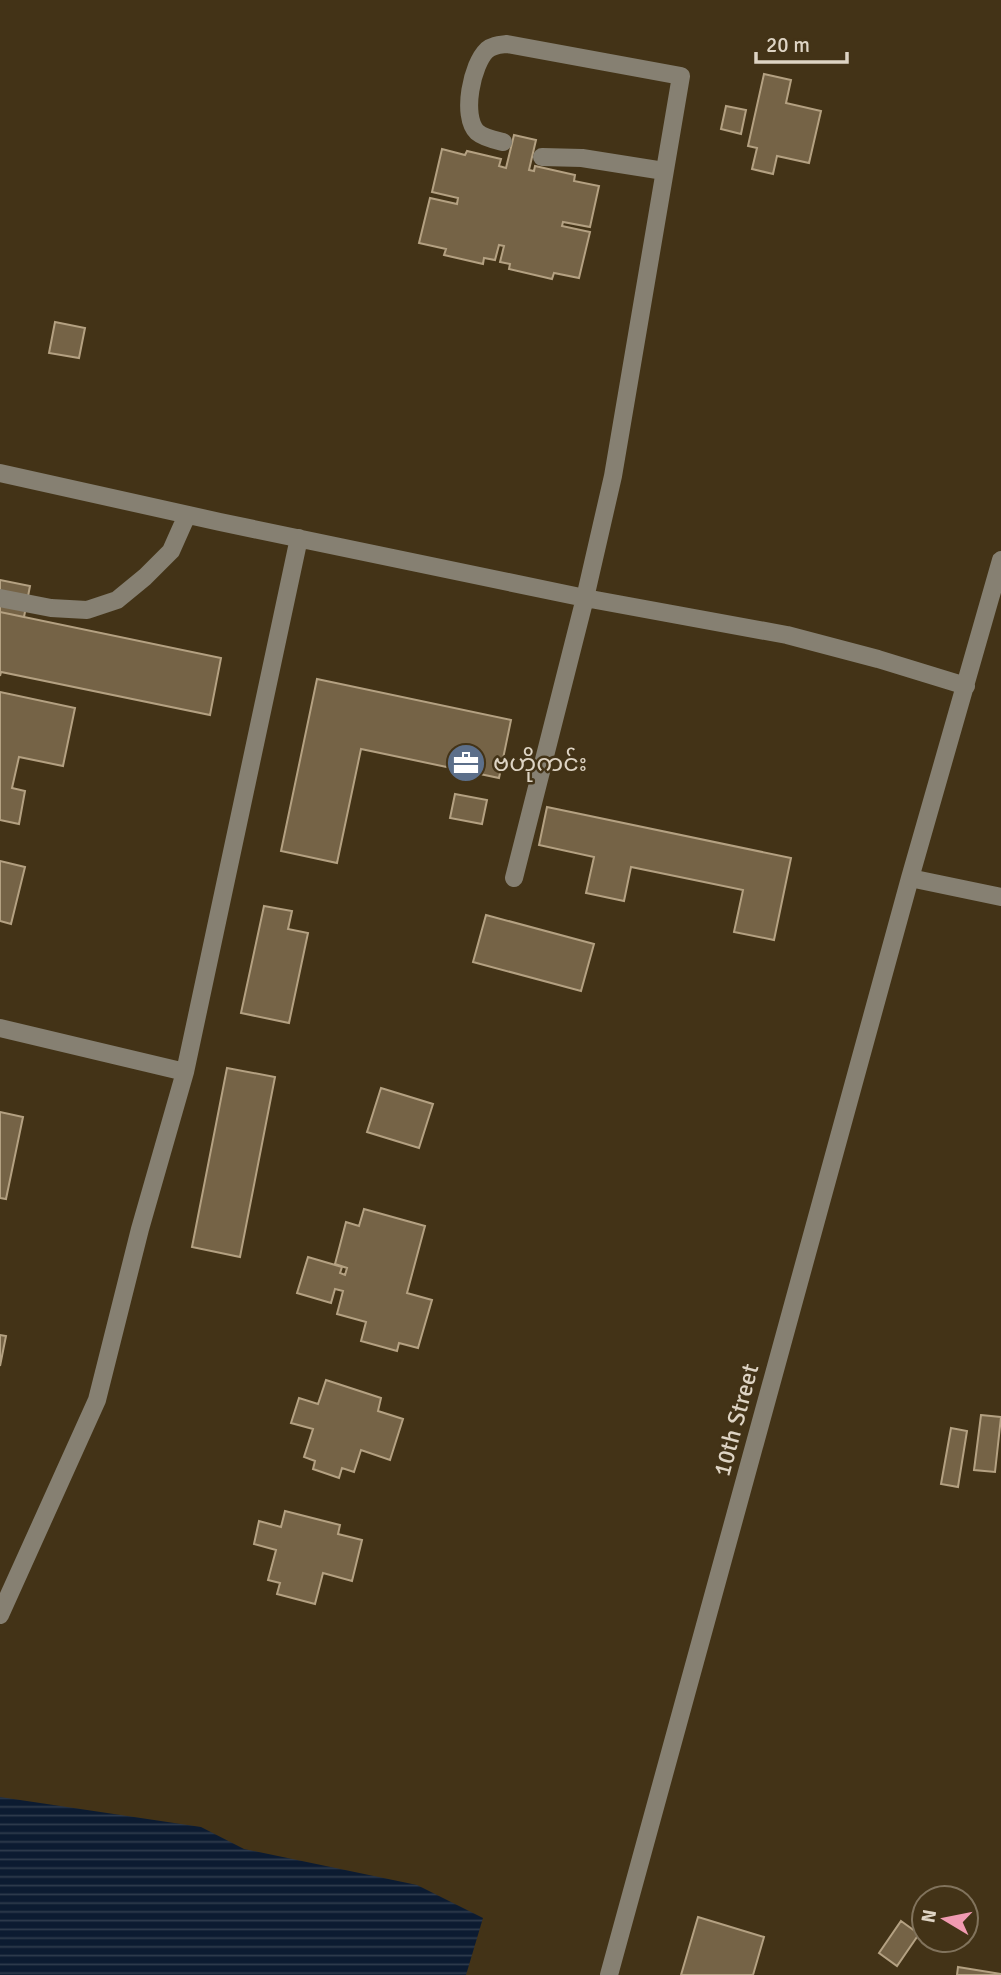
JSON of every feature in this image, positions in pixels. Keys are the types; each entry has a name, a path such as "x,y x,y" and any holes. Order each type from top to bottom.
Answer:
{"street":[{"path":"503,142 478,133 471,124 469,99 475,69 485,52 493,45 507,44 681,76 615,463 585,598 514,878"},
{"path":"542,157 582,158 664,171"},
{"path":"0,473 585,598 787,635 966,686"},
{"path":"0,598 51,608 87,611 117,600 171,551 187,515"},
{"path":"0,1615 97,1400 140,1229 185,1072 299,538"},
{"name":"10th Street","path":"609,1975 910,878 1001,560"},
{"path":"910,878 1001,897"},
{"path":"0,1028 185,1072"}],"water":[{"path":"0,1797 201,1827 244,1849 417,1885 483,1918 466,1975 0,1975"}],"building":[{"path":"764,74 791,80 786,103 821,111 809,163 777,156 773,174 752,169 757,148 748,146"},
{"path":"726,106 746,110 741,134 721,129"},
{"path":"514,135 536,140 529,170 534,171 535,166 575,175 574,181 599,186 590,227 563,222 562,226 590,232 579,278 554,273 552,279 509,269 510,264 500,262 504,246 499,245 495,260 484,258 483,264 444,255 446,249 419,243 430,198 457,204 458,198 432,192 442,149 465,155 467,151 501,159 499,166 506,168"},
{"path":"55,322 85,328 79,358 49,353"},
{"path":"0,580 30,586 24,617 0,612"},
{"path":"0,612 221,658 210,715 1,672 0,676"},
{"name":"ဗဟိုကင်း","path":"317,679 511,720 499,778 361,749 337,863 281,851"},
{"path":"0,692 75,708 63,766 19,757 12,788 25,791 19,824 0,820"},
{"path":"455,794 487,800 482,824 450,818"},
{"path":"547,807 791,858 774,940 734,932 743,890 631,867 624,901 586,893 594,857 539,845"},
{"path":"0,861 25,867 11,924 0,921"},
{"path":"264,906 292,911 288,929 308,933 289,1023 241,1013"},
{"path":"486,915 594,944 581,991 473,962"},
{"path":"227,1068 275,1077 240,1257 192,1247"},
{"path":"381,1088 433,1104 419,1148 367,1132"},
{"path":"0,1112 23,1117 6,1199 0,1198"},
{"path":"364,1209 425,1226 407,1293 432,1300 418,1348 399,1343 397,1351 361,1341 366,1322 337,1314 343,1291 335,1289 331,1303 297,1293 308,1257 342,1267 340,1273 345,1275 347,1268 335,1264 346,1222 359,1226"},
{"path":"0,1335 6,1336 0,1366"},
{"path":"326,1380 381,1398 378,1411 403,1419 390,1460 361,1450 354,1472 342,1468 339,1478 313,1469 315,1461 304,1457 313,1429 291,1423 299,1398 318,1404"},
{"path":"981,1415 1001,1417 995,1472 974,1470"},
{"path":"951,1428 967,1431 958,1487 941,1484"},
{"path":"285,1511 340,1525 338,1534 362,1540 352,1581 323,1573 315,1604 277,1594 280,1583 268,1580 276,1550 254,1544 259,1521 281,1527"},
{"path":"698,1917 764,1937 753,1975 681,1975"},
{"path":"901,1921 910,1928 910,1947 897,1966 879,1953"},
{"path":"958,1967 1001,1974 1001,1975 957,1975"}],"place":[{"name":"ဗဟိုကင်း","path":"466,763"}]}
